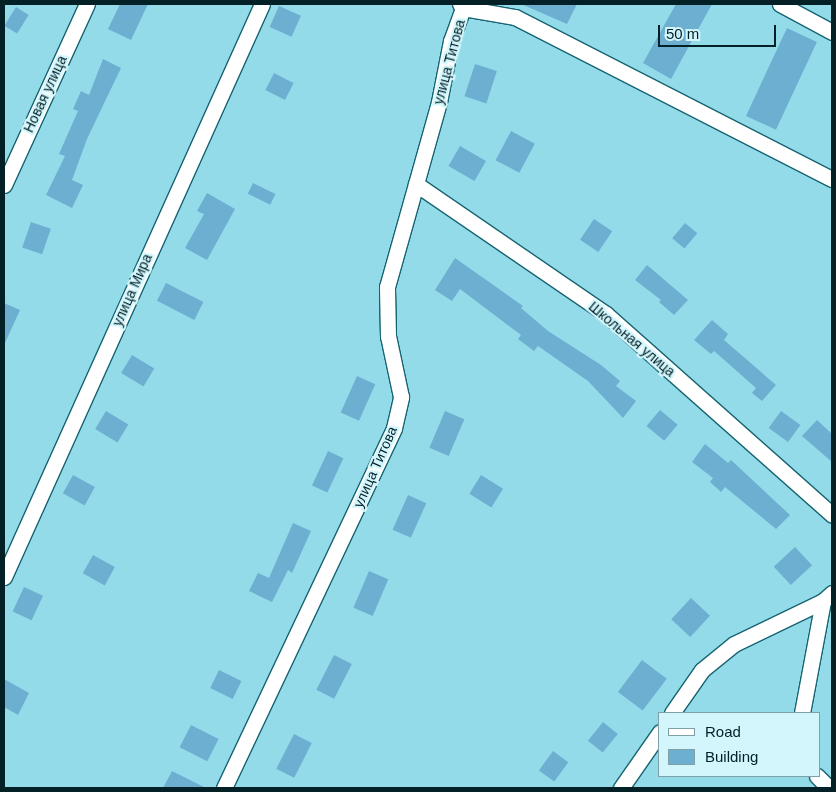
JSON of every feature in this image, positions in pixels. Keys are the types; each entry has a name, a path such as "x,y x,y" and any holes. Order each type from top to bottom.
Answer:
{"street":[{"name":"Новая улица","path":"4,185 87,4"},
{"name":"улица Мира","path":"4,577 262,4"},
{"path":"780,4 832,32"},
{"name":"улица Титова","path":"224,788 394,428 401,397 388,336 387,287 416,184 451,41 462,6 516,17 832,179"},
{"name":"Школьная улица","path":"416,184 606,314 832,515"},
{"path":"673,712 702,670 734,644 828,597"},
{"path":"802,712 828,597"},
{"path":"621,788 658,735"},
{"path":"818,777 829,788"}],"building":[{"path":"120,4 148,4 131,40 108,29"},
{"path":"521,4 577,4 567,24"},
{"path":"676,4 712,4 671,79 643,63"},
{"path":"279,6 301,16 292,37 270,27"},
{"path":"16,7 29,15 17,34 4,26"},
{"path":"787,28 817,42 776,130 746,116"},
{"path":"103,59 121,68 87,139 72,180 83,185 72,208 46,195 65,156 59,154 78,111 73,109 81,91 89,95"},
{"path":"475,64 497,71 486,103 464,96"},
{"path":"274,73 294,83 285,100 265,90"},
{"path":"511,131 535,144 519,173 496,160"},
{"path":"460,146 486,161 474,181 448,166"},
{"path":"253,183 275,194 270,205 248,194"},
{"path":"207,193 235,209 207,260 185,248 204,214 197,211"},
{"path":"594,219 612,231 598,252 580,240"},
{"path":"31,222 51,229 42,254 22,248"},
{"path":"685,223 697,233 684,249 672,238"},
{"path":"455,258 523,306 521,308 548,331 601,365 620,381 616,386 636,401 623,418 588,381 538,346 534,351 518,339 521,335 460,289 452,301 435,290"},
{"path":"647,265 688,300 674,315 659,302 661,300 635,280"},
{"path":"166,283 203,302 194,320 157,301"},
{"path":"4,303 20,310 4,345"},
{"path":"712,320 728,334 724,340 776,385 762,401 752,393 756,388 714,351 711,354 694,340"},
{"path":"132,355 154,368 143,386 121,373"},
{"path":"357,376 375,384 359,421 341,413"},
{"path":"660,410 678,425 664,441 647,426"},
{"path":"106,411 128,424 117,442 95,429"},
{"path":"445,411 464,419 449,456 429,448"},
{"path":"781,411 800,425 788,442 769,428"},
{"path":"817,420 832,434 832,462 802,436"},
{"path":"705,444 728,463 731,460 790,515 776,529 725,487 721,492 710,482 713,478 692,462"},
{"path":"328,451 343,458 327,493 312,485"},
{"path":"73,475 95,487 85,505 63,493"},
{"path":"481,475 503,489 491,507 469,494"},
{"path":"408,495 426,503 411,538 393,530"},
{"path":"293,523 311,531 292,573 288,570 272,602 249,591 258,573 269,578"},
{"path":"795,547 812,565 791,585 774,567"},
{"path":"93,555 115,567 105,585 83,573"},
{"path":"369,571 388,579 373,616 353,608"},
{"path":"24,587 43,596 32,620 13,611"},
{"path":"691,598 710,616 690,637 671,619"},
{"path":"334,655 352,664 334,699 316,690"},
{"path":"642,660 667,679 643,711 618,692"},
{"path":"219,670 241,681 233,699 210,688"},
{"path":"4,679 29,693 18,715 4,707"},
{"path":"603,722 618,734 603,753 588,741"},
{"path":"191,725 219,739 207,761 180,747"},
{"path":"294,734 312,743 294,778 276,769"},
{"path":"553,751 568,762 554,782 539,770"},
{"path":"172,771 206,788 163,788"}]}
